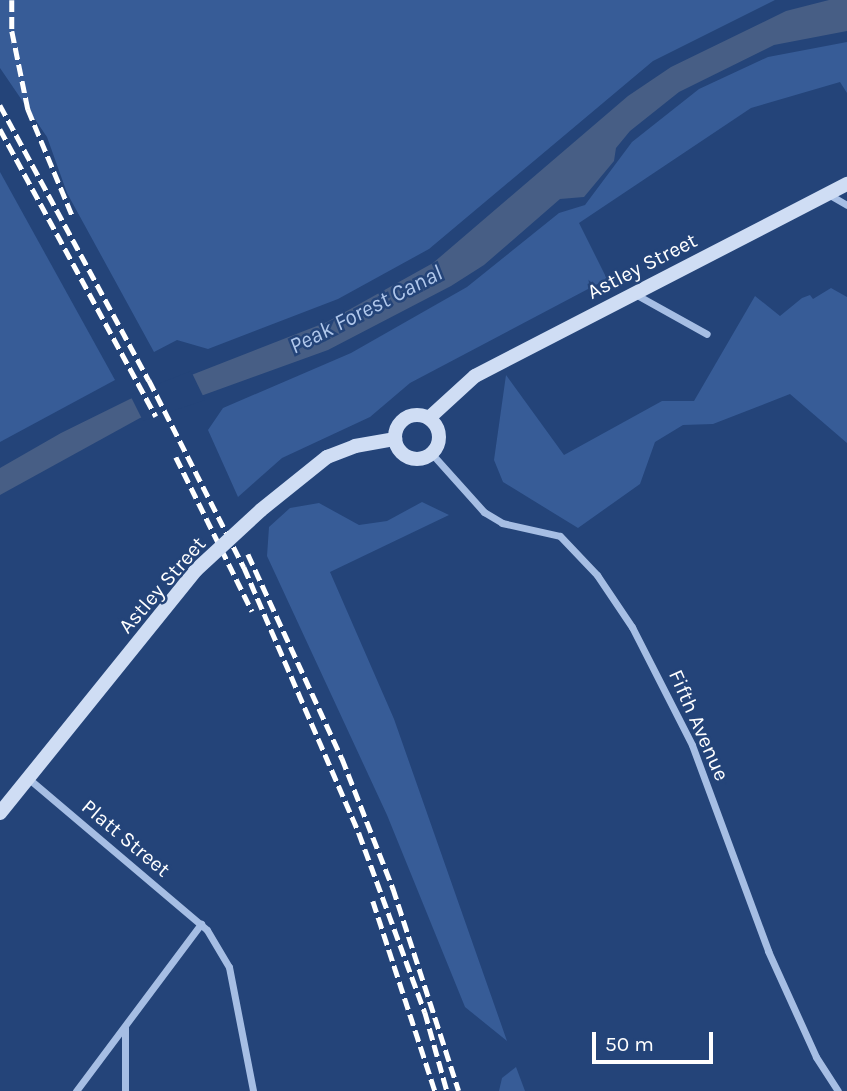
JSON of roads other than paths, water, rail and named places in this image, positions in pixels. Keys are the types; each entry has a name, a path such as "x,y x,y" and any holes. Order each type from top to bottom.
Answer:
{"main road":[{"name":"Astley Street","path":"429,418 475,376 847,184"},
{"path":"408,416 429,418 440,435 432,454 412,458 401,451 395,439 398,425 408,416"},
{"name":"Astley Street","path":"0,813 196,570 261,510 327,457 374,440 395,439"}],"street":[{"path":"828,194 847,205"},
{"path":"635,294 706,334"},
{"name":"Fifth Avenue","path":"432,454 484,512 502,523 560,536 597,575 632,627 692,745 768,951 816,1057 838,1091"},
{"name":"Platt Street","path":"29,779 201,924 229,967 253,1091"},
{"path":"76,1091 201,924"},
{"path":"125,1026 125,1091"}],"water":[{"name":"Peak Forest Canal","path":"829,0 847,0 847,31 774,45 679,92 630,131 616,148 614,161 584,197 560,199 484,265 451,286 328,350 140,418 0,495 0,468 61,433 130,399 327,322 433,263 628,96 671,67 786,11"}],"railway":[{"path":"12,0 12,31 28,109 73,217"},
{"path":"0,105 149,380 244,567 359,833 425,1012 447,1091"},
{"path":"0,129 156,416"},
{"path":"176,457 252,611"},
{"path":"248,554 342,758 393,888 459,1091"},
{"path":"373,901 435,1091"}]}
